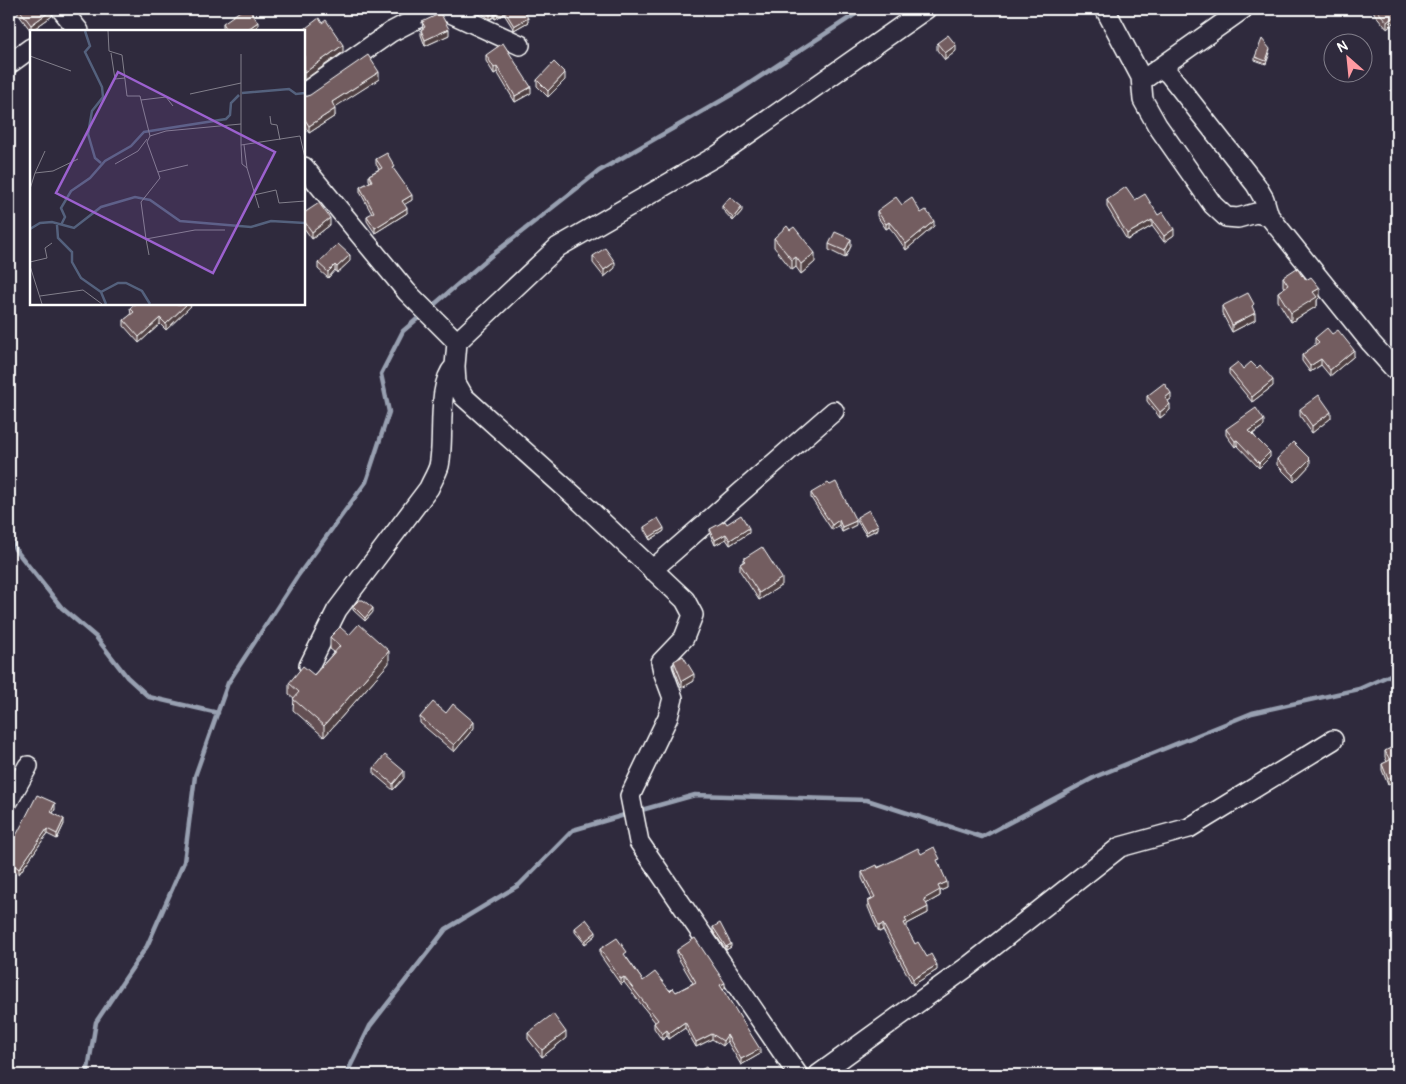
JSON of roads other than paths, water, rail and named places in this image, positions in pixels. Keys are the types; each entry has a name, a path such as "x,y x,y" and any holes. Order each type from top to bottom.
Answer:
{"street":[{"path":"305,92 391,32 435,9"},
{"path":"442,9 520,45"},
{"path":"451,336 558,247 718,155 926,9"},
{"path":"1105,9 1141,77 1143,100 1157,125 1213,205 1226,217 1238,218 1256,213 1268,216"},
{"path":"1141,77 1147,77 1243,9"},
{"path":"9,64 30,49"},
{"path":"1160,68 1169,74 1256,185 1264,199 1268,216 1397,372"},
{"path":"305,168 407,292 451,336 456,383 464,397 581,502 685,600 693,615 684,638 661,662 673,698 668,717 630,796 639,842 798,1075"},
{"path":"309,666 337,610 429,488 439,467 444,395 449,372 455,366"},
{"path":"652,570 834,411"},
{"path":"818,1075 970,965 1120,847 1189,828 1333,740"},
{"path":"9,800 28,766"}],"waterway":[{"path":"429,309 492,255 599,171 738,91 863,9"},
{"path":"87,1075 96,1022 147,946 184,862 195,776 228,683 297,577 366,482 389,412 381,374 403,331 423,314"},
{"path":"9,533 15,549 62,608 96,637 127,677 149,697 218,713"},
{"path":"638,811 695,795 867,800 982,837 1097,776 1252,713 1359,689 1397,672"},
{"path":"346,1075 370,1026 446,929 519,885 573,830 628,814"}]}
